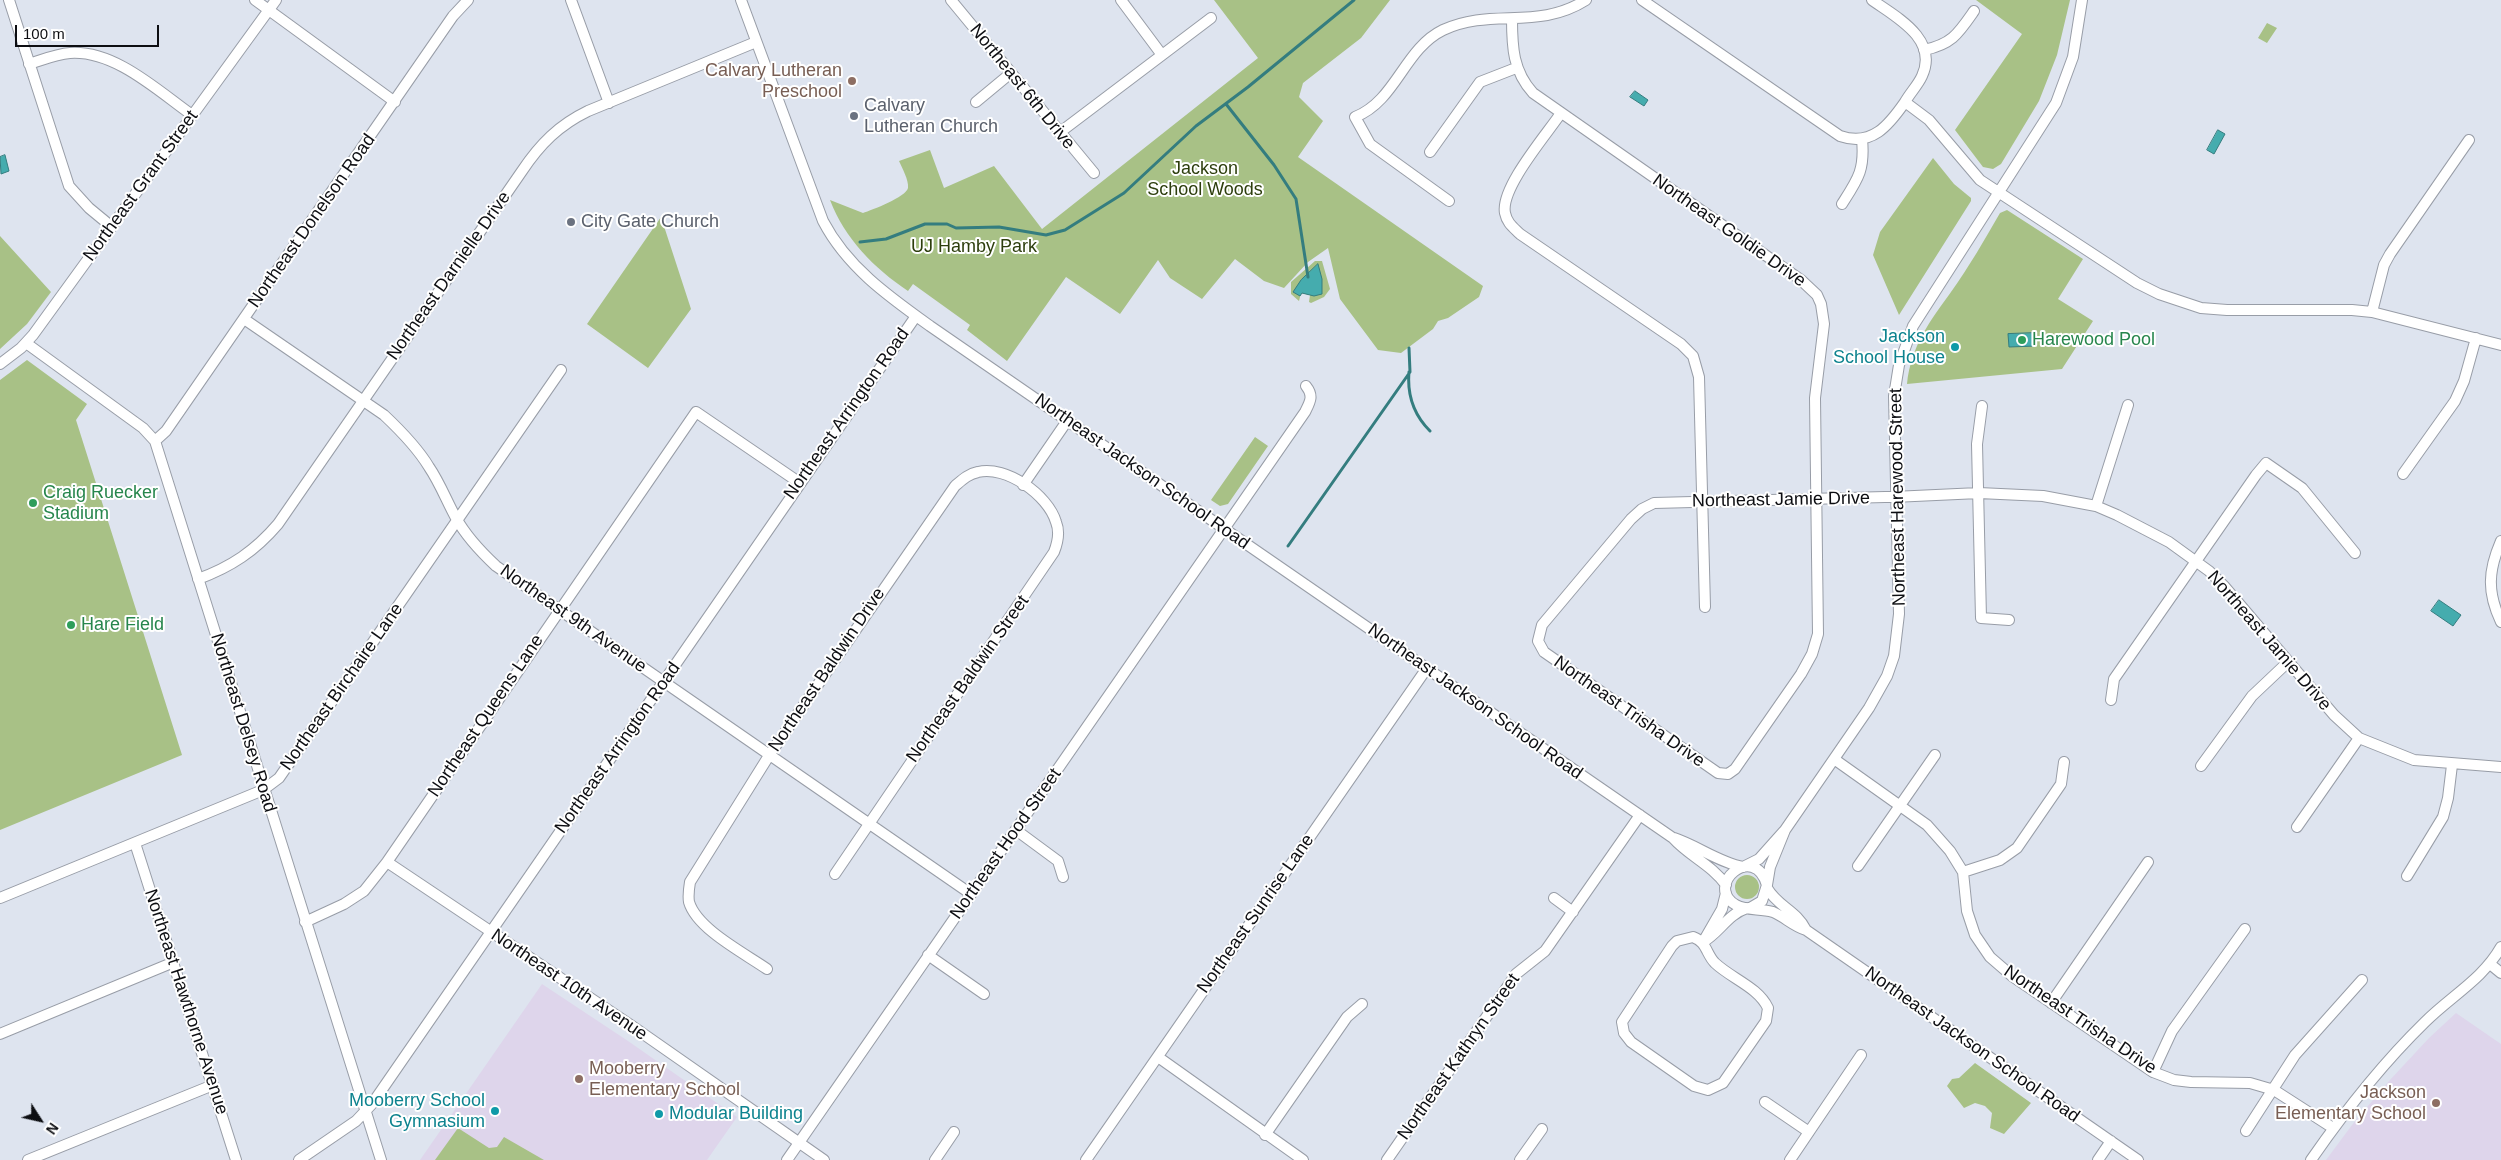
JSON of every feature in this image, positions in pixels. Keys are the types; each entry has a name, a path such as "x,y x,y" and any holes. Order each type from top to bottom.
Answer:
{"street":[{"path":"9,0 69,186 89,208 112,227"},
{"path":"255,0 395,102"},
{"name":"Northeast Grant Street","path":"0,364 26,343 276,0"},
{"name":"Northeast Donelson Road","path":"155,441 166,432 453,16 468,0"},
{"path":"571,0 609,102"},
{"name":"Northeast Jackson School Road","path":"741,0 809,186 827,229 837,246 864,276 916,316 1067,421 1673,838 1684,851 1714,871 1726,889"},
{"name":"Northeast 6th Drive","path":"951,0 1094,173"},
{"path":"1121,0 1162,55"},
{"path":"1450,201 1370,144 1361,133 1354,117 1372,108 1384,96 1422,46 1438,33 1471,20 1546,17 1565,11 1586,0"},
{"path":"1642,0 1833,132 1847,138 1862,139 1883,130 1923,73 1924,50 1920,39 1911,27 1872,0"},
{"name":"Northeast Harewood Street","path":"1744,866 1759,859 1785,830 1834,759 1887,676 1894,656 1899,614 1894,396 1904,349 1918,317 2050,113 2065,83 2073,57 2082,0"},
{"path":"1924,50 1948,43 1959,32 1974,11"},
{"path":"1059,133 1211,18"},
{"name":"Northeast Goldie Drive","path":"1512,19 1512,45 1516,68 1533,93 1801,280 1817,295 1823,312 1824,324 1816,375 1815,398 1819,613 1816,643 1801,674 1739,764 1728,774"},
{"name":"Northeast Darnielle Drive","path":"198,579 231,566 267,537 535,152 548,138 573,118 756,42"},
{"path":"29,64 71,53 104,57 124,68 192,115"},
{"path":"1430,152 1480,82 1516,68"},
{"path":"976,102 1011,73"},
{"path":"1904,102 1929,120 1971,171 1999,193 2137,282 2180,302 2201,308 2227,310 2352,310 2372,312 2501,345"},
{"path":"1561,113 1512,183 1506,197 1504,211 1509,224 1520,234 1681,344 1693,356 1699,376 1705,607"},
{"path":"1842,204 1861,173 1863,161 1862,139"},
{"path":"2372,312 2384,265 2390,254 2470,140"},
{"name":"Northeast Arrington Road","path":"300,1160 366,1112 916,316"},
{"name":"Northeast 9th Avenue","path":"244,319 384,415 413,444 430,468 457,520 480,551 496,566 971,894"},
{"path":"2404,474 2455,401 2464,381 2476,338"},
{"name":"Northeast Delsey Road","path":"26,343 143,428 155,441 263,790 381,1160"},
{"name":"Northeast Birchaire Lane","path":"0,898 263,790 279,778 561,370"},
{"name":"Northeast Hood Street","path":"787,1160 1305,412 1311,401 1310,392 1306,386"},
{"path":"2096,506 2128,405"},
{"path":"1982,406 1978,444 1981,618 2009,620"},
{"name":"Northeast Queens Lane","path":"305,922 344,904 364,891 387,862 696,412 800,483"},
{"path":"1023,484 1067,421"},
{"path":"2111,700 2114,679 2266,463 2302,488 2355,553"},
{"name":"Northeast Baldwin Drive","path":"767,969 706,926 695,914 689,900 690,882 697,868 770,754 955,486 969,474 987,470 1004,474 1023,484"},
{"name":"Northeast Baldwin Street","path":"835,874 1054,552 1058,532 1052,512 1035,493 1023,484"},
{"name":"Northeast Jamie Drive","path":"1538,641 1542,625 1631,519 1642,509 1654,504 1979,493 2043,496 2096,506 2136,524 2197,560 2224,586 2334,715 2359,738 2414,760 2452,765 2501,766"},
{"path":"2501,542 2491,568 2490,581 2493,604 2501,622"},
{"name":"Northeast Trisha Drive","path":"1538,641 1544,652 1713,770 1728,774"},
{"path":"2201,766 2248,700 2288,662"},
{"name":"Northeast Sunrise Lane","path":"1086,1160 1427,668"},
{"path":"2297,827 2359,738"},
{"path":"1858,866 1935,755"},
{"name":"Northeast Trisha Drive","path":"1834,759 1927,825 1950,851 1963,872 1967,911 1975,935 1990,957 2012,976 2154,1072 2174,1080 2250,1083 2274,1090 2333,1128"},
{"path":"1963,872 2000,860 2017,848 2061,784 2064,762"},
{"path":"2407,876 2443,817 2448,798 2452,765"},
{"name":"Northeast Kathryn Street","path":"1386,1160 1510,983 1523,968 1541,956 1640,815"},
{"path":"1016,830 1058,861 1063,877"},
{"name":"Northeast Harewood Street","path":"1767,886 1770,866 1785,830"},
{"name":"Northeast Jackson School Road","path":"1673,838 1690,844 1721,861 1744,866"},
{"name":"Northeast Hawthorne Avenue","path":"135,844 236,1160"},
{"name":"Northeast 10th Avenue","path":"387,862 490,933 632,1026 824,1160"},
{"path":"2051,1003 2148,862"},
{"path":"1744,866 1762,873 1767,886 1762,901 1733,916 1716,935 1703,942 1722,909 1731,873 1744,866"},
{"name":"Northeast Jackson School Road","path":"1767,886 1779,903 1800,918 1806,930"},
{"path":"1726,889 1734,904 1748,908"},
{"path":"1554,898 1573,912"},
{"name":"Northeast Jackson School Road","path":"1748,908 1774,913 1794,927 1806,930 2138,1160"},
{"path":"2154,1072 2172,1031 2244,929"},
{"path":"1693,937 1703,942 1715,963 1759,995 1768,1008 1768,1015 1722,1083 1708,1090 1694,1086 1630,1042 1624,1033 1622,1022 1677,941 1693,937"},
{"path":"2311,1160 2333,1128 2426,1021 2472,983 2490,964 2501,947"},
{"path":"928,955 984,994"},
{"path":"0,1034 174,962"},
{"path":"2490,964 2501,972"},
{"path":"2246,1132 2274,1090 2294,1055 2362,980"},
{"path":"1265,1135 1347,1017 1362,1004"},
{"path":"1790,1160 1861,1054"},
{"path":"1158,1057 1265,1135 1303,1160"},
{"path":"28,1160 212,1085"},
{"path":"1765,1102 1809,1132"},
{"path":"1520,1160 1542,1129"},
{"path":"935,1160 954,1132"},
{"path":"2098,1160 2110,1141"}],"shaded area":[{"name":"Mooberry Elementary School","path":"542,984 737,1117 707,1160 420,1160"},
{"name":"Jackson Elementary School","path":"2456,1013 2501,1044 2501,1160 2326,1160 2389,1081 2429,1038"}],"green space":[{"name":"UJ Hamby Park","path":"1214,0 1390,0 1361,38 1303,83 1299,97 1323,121 1298,157 1483,286 1479,297 1448,318 1438,321 1433,329 1401,353 1378,350 1340,299 1328,248 1308,262 1284,288 1264,281 1235,259 1202,299 1170,278 1158,260 1120,314 1066,277 1007,361 967,330 970,325 913,284 908,291 884,273 852,240 836,214 830,200 863,213 888,203 906,192 908,185 899,161 930,150 944,188 994,166 1042,229 1258,58"},
{"path":"1976,0 2070,0 2057,55 2039,101 2001,164 1993,169 1983,167 1955,130 2022,34"},
{"path":"2267,23 2277,28 2267,43 2258,38"},
{"path":"1933,158 1954,184 1971,198 1971,201 1899,315 1873,255 1880,232"},
{"path":"2007,210 2083,259 2058,299 2093,321 2062,369 1907,384 1909,370 1923,335 2000,213"},
{"path":"661,217 691,309 648,368 587,324"},
{"path":"0,236 51,292 27,324 0,349"},
{"path":"1315,261 1322,261 1330,289 1324,297 1311,303 1309,302 1310,295 1301,293 1299,301 1291,294 1291,282"},
{"name":"Hare Field","path":"27,360 87,404 76,420 182,755 0,830 0,380"},
{"path":"1255,437 1268,446 1228,504 1220,506 1211,500"},
{"path":"1747,875 1755,879 1759,887 1755,895 1747,899 1739,895 1735,887 1739,879"},
{"path":"1975,1063 2031,1103 2004,1134 1990,1128 1992,1113 1985,1106 1975,1103 1964,1108 1947,1086 1952,1079 1959,1078"},
{"path":"458,1128 489,1148 497,1147 504,1137 544,1160 435,1160"}],"water":[{"path":"1635,91 1648,100 1644,106 1630,97"},
{"path":"2218,130 2225,134 2214,154 2207,150"},
{"path":"5,155 9,171 1,174 0,157"},
{"path":"1318,264 1322,279 1322,294 1314,296 1302,293 1300,296 1293,292 1301,280"},
{"name":"Harewood Pool","path":"2035,333 2036,346 2009,347 2008,334"},
{"path":"2439,600 2461,615 2453,626 2431,611"}],"waterway":[{"path":"860,242 886,239 925,224 947,224 956,228 999,227 1046,235 1065,230 1124,193 1196,126 1248,87 1354,0"},
{"path":"1226,104 1274,165 1296,199 1308,277"},
{"path":"1288,546 1410,372 1409,348"},
{"path":"1409,372 1409,389 1413,404 1424,425 1430,431"}],"place":[{"name":"Calvary Lutheran Preschool","path":"852,81"},
{"name":"Calvary Lutheran Church","path":"854,116"},
{"name":"City Gate Church","path":"571,222"},
{"name":"Harewood Pool","path":"2022,340"},
{"name":"Jackson School House","path":"1955,347"},
{"name":"Craig Ruecker Stadium","path":"33,503"},
{"name":"Hare Field","path":"71,625"},
{"name":"Mooberry Elementary School","path":"579,1079"},
{"name":"Jackson Elementary School","path":"2436,1103"},
{"name":"Mooberry School Gymnasium","path":"495,1111"},
{"name":"Modular Building","path":"659,1114"}],"park label":[{"name":"Jackson School Woods","path":"1205,179"}]}
